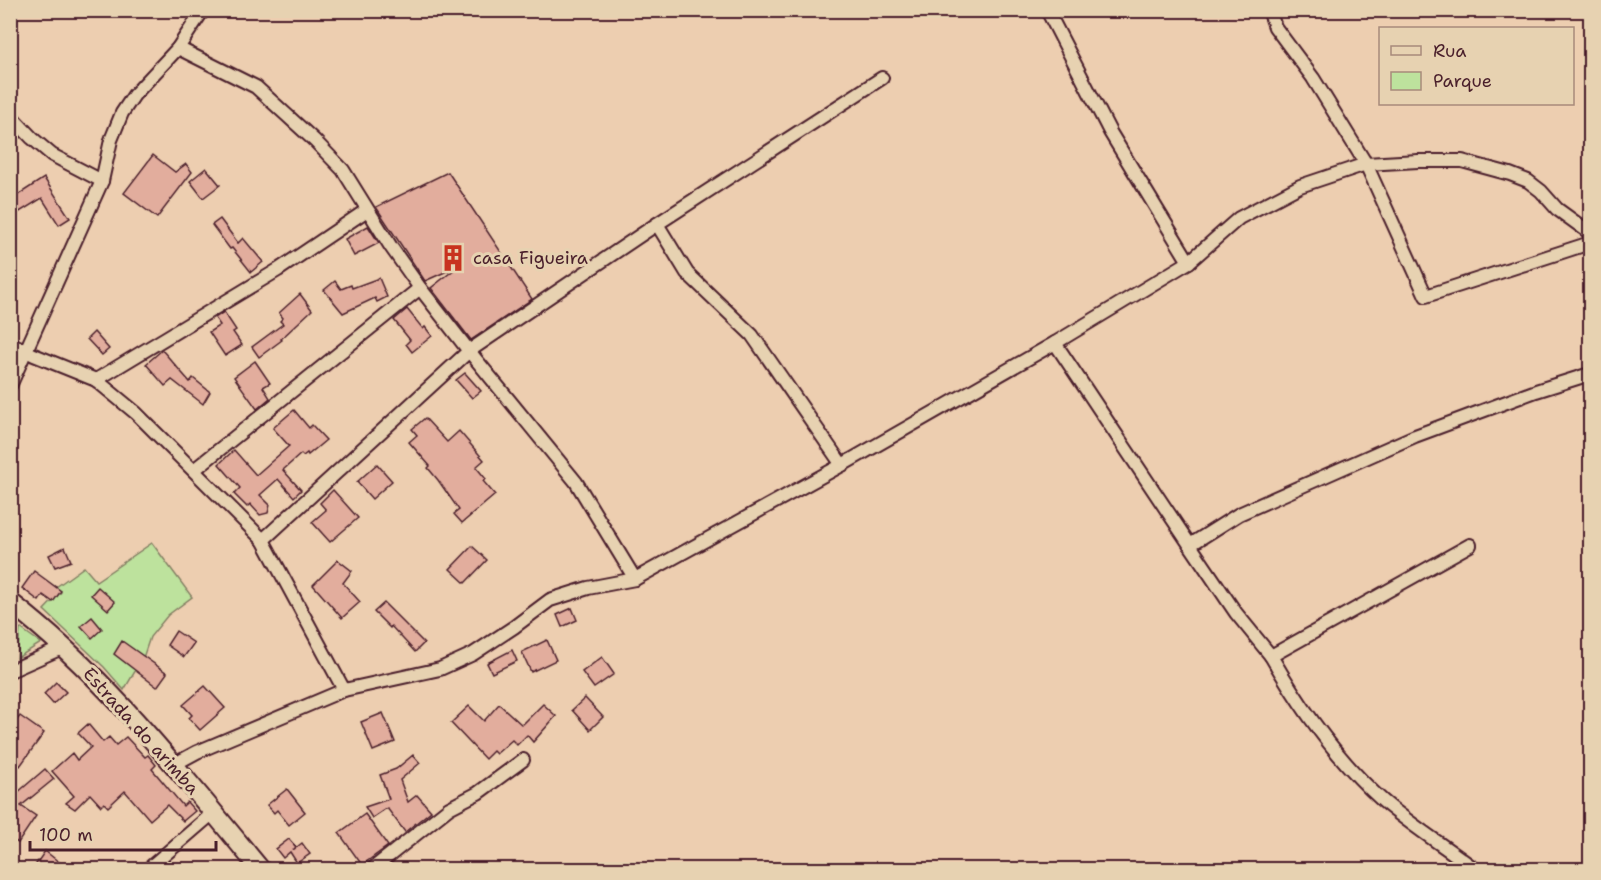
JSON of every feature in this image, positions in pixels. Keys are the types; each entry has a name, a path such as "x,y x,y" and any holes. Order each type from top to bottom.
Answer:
{"main road":[{"name":"Estrada do arimba","path":"10,602 64,647 118,701 261,870"}],"street":[{"path":"10,386 102,181 111,140 122,113 134,95 178,48 200,16 190,10"},
{"path":"1047,10 1110,132 1189,262"},
{"path":"1269,10 1275,27 1313,78 1366,164 1426,296 1590,243"},
{"path":"178,48 256,87 315,141 343,171 420,288 576,482 635,579"},
{"path":"263,540 469,351 657,224 882,78"},
{"path":"10,115 52,155 102,181"},
{"path":"173,765 197,752 344,690 441,669 473,654 550,600 588,588 635,579 842,465 1055,343 1189,262 1239,218 1300,186 1366,164 1418,160 1462,161 1510,174 1528,182 1541,191 1557,209 1590,233"},
{"path":"96,380 278,270 367,210"},
{"path":"657,224 687,273 752,335 842,465"},
{"path":"195,470 420,288"},
{"path":"10,343 96,380 136,413 263,540 344,690"},
{"path":"1055,343 1236,613 1271,656 1298,702 1339,756 1384,801 1476,870"},
{"path":"1190,545 1239,514 1415,436 1536,391 1590,374"},
{"path":"1271,656 1470,545"},
{"path":"10,671 64,647"},
{"path":"371,870 449,808 478,793 523,760"},
{"path":"147,870 213,813"}],"green space":[{"path":"152,543 192,597 168,615 150,637 143,658 124,690 104,667 44,610 61,592 56,587 84,567 96,581"},
{"path":"20,628 41,643 17,658"}],"building":[{"path":"153,155 175,172 186,164 192,172 157,218 124,193"},
{"path":"206,168 220,185 203,198 190,181"},
{"name":"casa Figueira","path":"448,172 532,299 471,340 431,288 455,269 425,281 376,207"},
{"path":"44,178 70,218 59,225 42,198 10,218 10,200"},
{"path":"220,219 238,243 243,238 263,262 251,272 212,225"},
{"path":"368,226 379,243 354,256 345,239"},
{"path":"379,278 387,297 377,302 375,298 343,313 324,290 335,281 341,289 351,285 352,288"},
{"path":"300,294 312,310 282,340 259,357 252,347 283,324 280,321 283,318 279,313"},
{"path":"407,309 423,329 425,327 432,336 412,352 406,344 410,340 394,320"},
{"path":"224,312 236,330 233,332 242,345 225,356 209,332 220,325 215,318"},
{"path":"94,332 109,349 102,355 87,339"},
{"path":"162,350 190,382 193,378 210,392 203,404 172,380 165,386 146,364"},
{"path":"255,361 270,383 263,387 270,398 257,409 234,377"},
{"path":"465,373 481,391 472,398 456,380"},
{"path":"294,410 309,428 312,425 326,440 308,455 307,453 303,456 301,454 283,470 301,490 294,497 278,479 260,495 270,505 268,513 260,515 250,504 247,507 234,494 240,488 219,464 234,450 256,475 289,446 273,428"},
{"path":"425,418 447,442 459,431 484,460 476,467 486,479 483,481 495,495 462,523 454,514 459,510 428,468 430,466 409,442 417,435 412,429"},
{"path":"377,464 392,481 372,499 357,482"},
{"path":"333,490 358,518 330,542 312,522 326,510 320,503"},
{"path":"472,546 487,560 465,583 450,569"},
{"path":"65,547 71,561 55,567 49,555"},
{"path":"338,560 352,571 343,583 360,602 342,618 313,585"},
{"path":"34,571 61,591 53,602 43,595 39,601 22,588"},
{"path":"98,587 115,602 108,610 91,595"},
{"path":"384,603 424,643 415,652 391,626 390,628 374,612"},
{"path":"572,608 577,620 562,627 557,615"},
{"path":"92,617 102,629 92,638 81,626"},
{"path":"176,631 194,643 184,657 167,645"},
{"path":"547,640 556,660 531,672 522,652"},
{"path":"122,641 167,673 157,687 114,654"},
{"path":"512,650 517,661 492,673 487,663"},
{"path":"602,657 614,674 594,688 582,672"},
{"path":"56,682 66,692 53,704 44,694"},
{"path":"205,686 225,708 200,730 189,718 192,715 183,705"},
{"path":"585,698 603,717 590,730 572,710"},
{"path":"499,704 522,725 543,704 556,716 533,742 527,735 517,745 512,740 496,754 493,751 485,759 451,723 469,706 484,721"},
{"path":"383,713 395,742 373,751 361,722"},
{"path":"20,716 44,733 20,766 10,759 10,729"},
{"path":"88,724 103,742 109,737 116,745 126,737 145,757 148,755 156,765 152,769 183,806 187,802 195,811 183,821 167,805 150,820 125,791 108,807 104,803 101,806 90,794 75,809 66,803 74,796 52,771 72,753 77,760 91,747 78,733"},
{"path":"413,755 420,763 400,780 408,802 417,795 431,811 405,832 387,808 372,818 365,807 389,799 380,775 396,769"},
{"path":"45,769 54,779 21,806 36,816 18,843 10,838 10,799"},
{"path":"287,789 305,812 289,825 277,810 274,813 267,805"},
{"path":"365,814 388,846 362,865 339,833"},
{"path":"289,839 296,847 293,850 302,843 310,854 297,863 290,852 283,858 276,849"},
{"path":"45,851 69,870 32,870"}],"place":[{"name":"casa Figueira","path":"453,258"}]}
